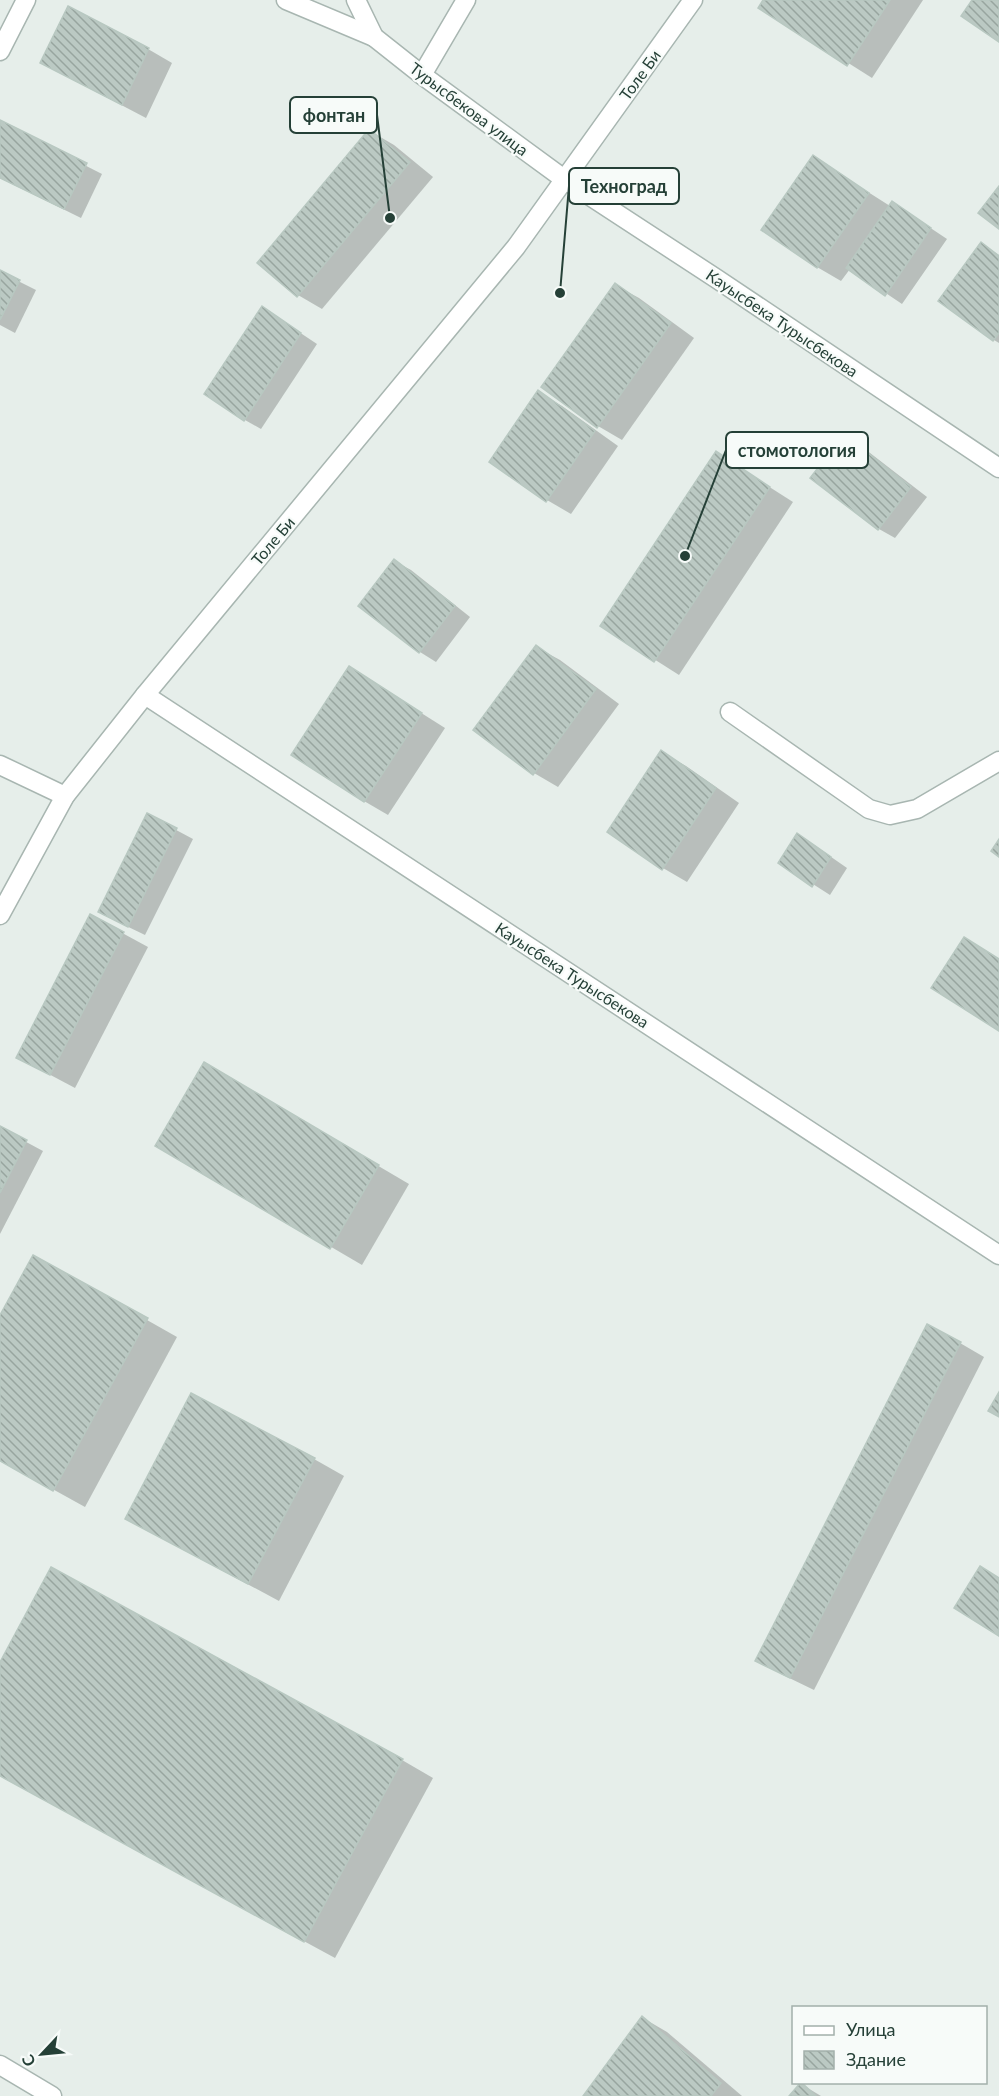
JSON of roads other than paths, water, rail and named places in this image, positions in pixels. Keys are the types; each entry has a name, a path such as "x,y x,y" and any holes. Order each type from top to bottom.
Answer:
{"street":[{"path":"0,51 26,0"},
{"path":"286,0 374,37"},
{"path":"356,0 374,37"},
{"path":"422,75 466,0"},
{"name":"Толе Би","path":"0,915 65,796 145,695 516,247 693,0"},
{"name":"Турысбекова улица","path":"374,37 564,179"},
{"name":"Кауысбека Турысбекова","path":"564,179 999,468"},
{"name":"Кауысбека Турысбекова","path":"145,695 999,1255"},
{"path":"730,712 868,808 890,815 917,809 999,760"},
{"path":"0,765 65,796"},
{"path":"0,2065 52,2096"}],"place":[{"name":"фонтан","path":"390,218"},
{"name":"Техноград","path":"560,293"},
{"name":"стомотология","path":"685,556"}]}
